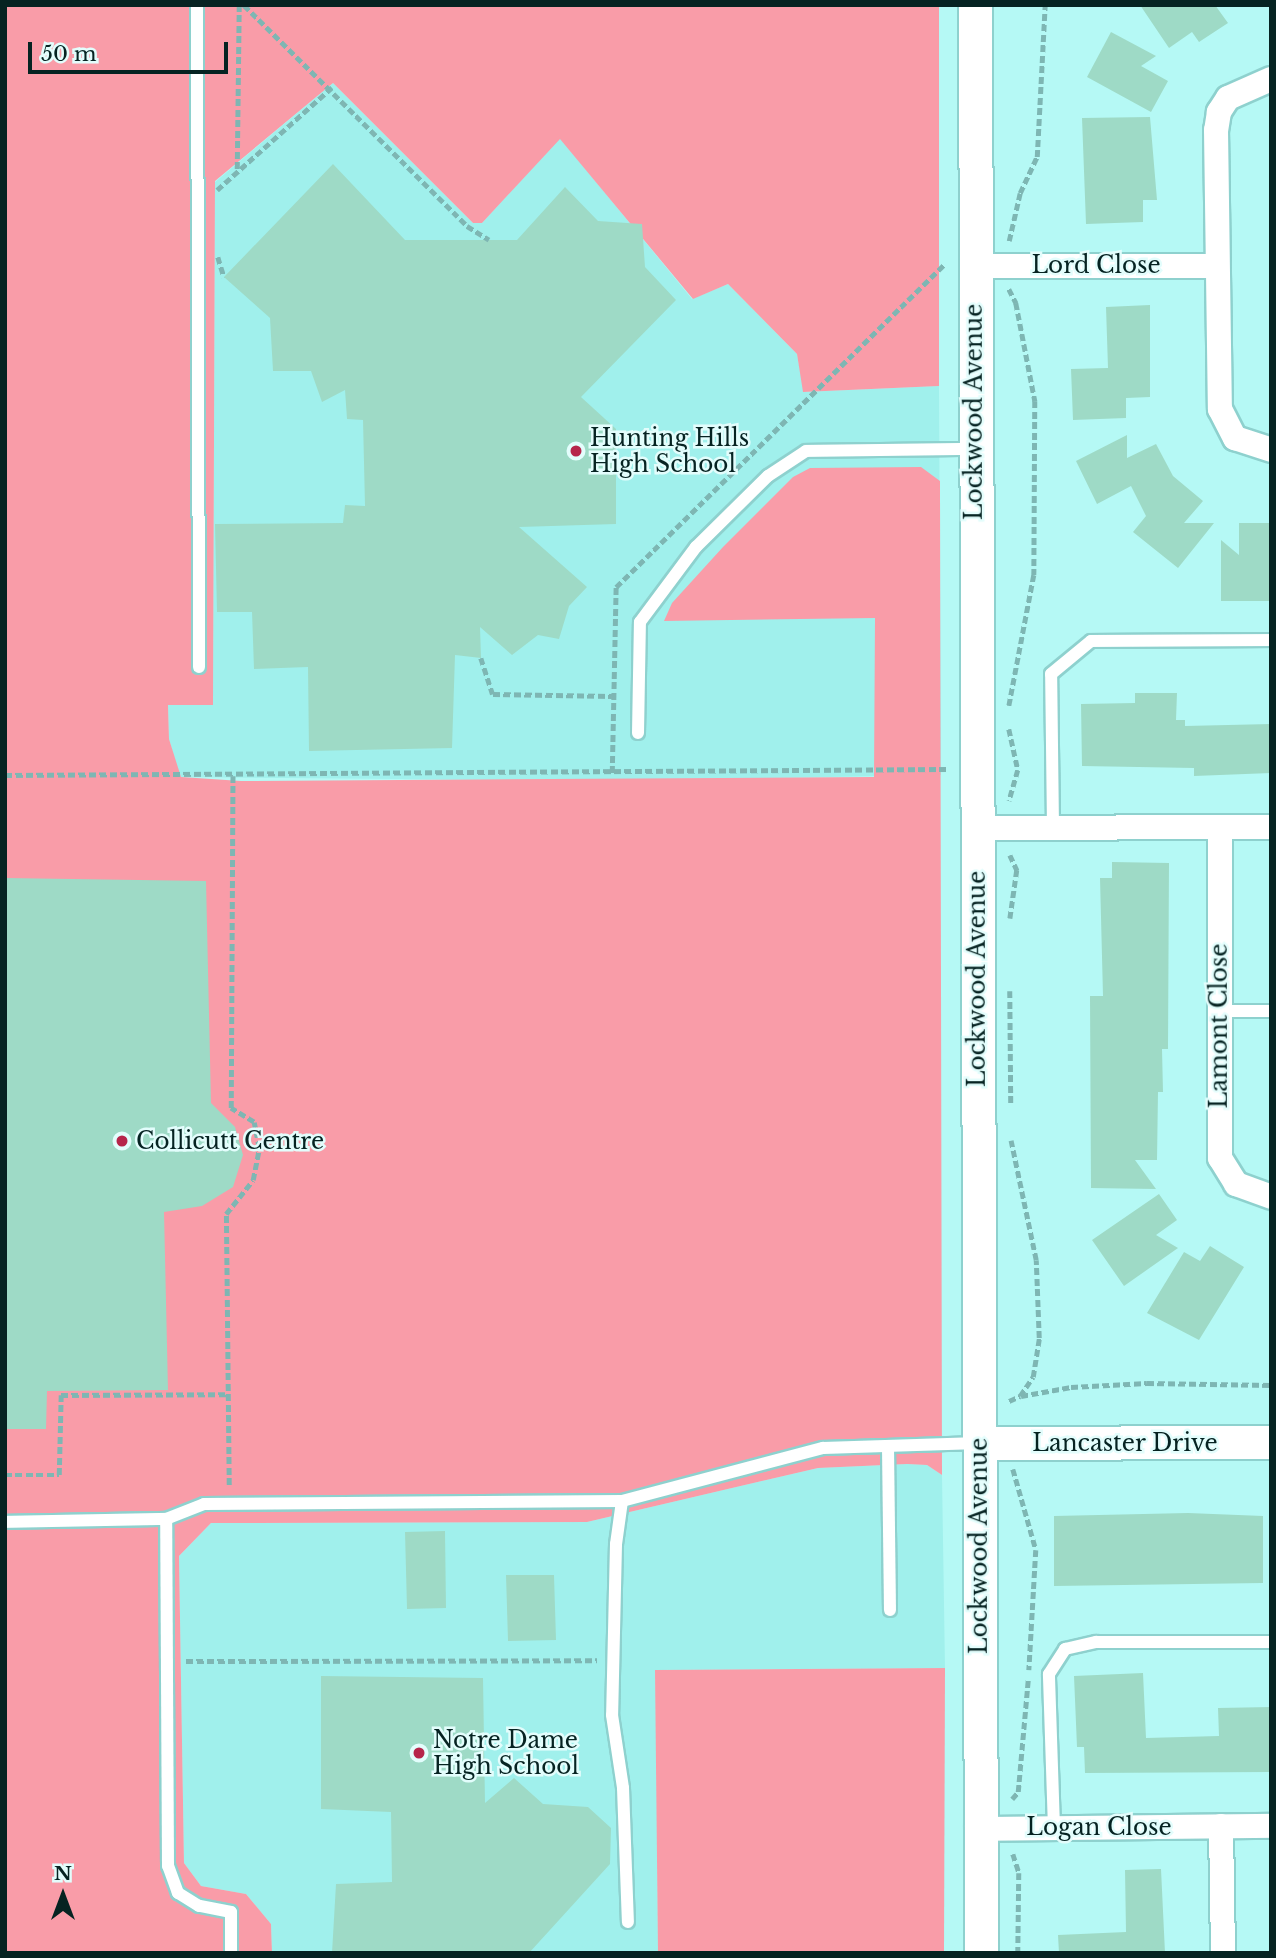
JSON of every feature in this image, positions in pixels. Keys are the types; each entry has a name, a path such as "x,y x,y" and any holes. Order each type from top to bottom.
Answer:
{"street":[{"name":"Lockwood Avenue","path":"975,5 960,264 974,449 980,1443 978,1829 981,1953"},
{"path":"1271,79 1240,90 1219,112 1217,266 1220,409 1235,438 1271,450"},
{"name":"Lord Close","path":"960,264 1217,266"},
{"name":"Lamont Close","path":"1220,827 1220,1158 1236,1184 1271,1197"},
{"path":"976,828 1271,827"},
{"name":"Lancaster Drive","path":"980,1443 1271,1442"},
{"path":"1221,1826 1223,1953"},
{"name":"Logan Close","path":"978,1829 1271,1826"}],"lane":[{"path":"197,5 199,667"},
{"path":"638,733 640,622 696,547 768,476 806,451 974,449"},
{"path":"1054,827 1051,674 1091,641 1271,640"},
{"path":"1219,1011 1271,1011"},
{"path":"5,1522 166,1519 204,1504 230,1503 622,1501 823,1448 980,1443"},
{"path":"888,1447 890,1610"},
{"path":"622,1501 616,1544 612,1715 623,1788 628,1922"},
{"path":"166,1519 168,1866 178,1893 199,1906 231,1912 230,1953"},
{"path":"1054,1828 1049,1674 1065,1649 1096,1642 1271,1642"}],"path":[{"path":"237,170 239,5"},
{"path":"244,5 332,88 467,226 489,240"},
{"path":"1009,237 1015,228 1023,187 1037,157 1045,5"},
{"path":"217,198 217,187 332,88"},
{"path":"215,247 224,277"},
{"path":"612,773 616,587 960,264"},
{"path":"1009,296 1016,303 1035,401 1035,563 1009,712"},
{"path":"481,659 493,694 612,696"},
{"path":"1009,720 1018,770 1016,790 1010,796"},
{"path":"5,775 233,776 947,769"},
{"path":"230,1503 226,1214 253,1180 259,1148 254,1122 231,1108 233,776"},
{"path":"1009,928 1017,870 1010,859"},
{"path":"1010,980 1010,1111"},
{"path":"1010,1130 1036,1260 1039,1319 1038,1364 1020,1396"},
{"path":"1008,1401 1020,1396 1110,1385 1271,1385"},
{"path":"5,1475 59,1475 61,1395 228,1394"},
{"path":"1012,1797 1018,1792 1037,1590 1034,1537 1013,1476"},
{"path":"167,1661 613,1660"},
{"path":"1013,1858 1019,1873 1018,1953"}],"shaded area":[{"path":"5,5 939,5 939,386 803,392 797,354 728,284 693,299 560,139 482,223 473,223 333,83 215,181 213,705 168,705 169,739 181,777 241,781 874,777 875,618 664,621 672,603 723,547 793,477 810,468 921,467 940,481 942,1475 927,1465 818,1468 587,1522 211,1523 179,1556 184,1863 201,1886 246,1894 271,1924 272,1953 5,1953"},
{"name":"Hunting Hills High School","path":"333,83 473,223 482,223 560,138 692,299 728,284 797,354 804,392 939,386 941,775 608,781 180,777 169,739 168,704 213,705 215,182"},
{"name":"Notre Dame High School","path":"927,1465 942,1475 945,1668 656,1670 658,1953 272,1953 271,1924 246,1894 201,1886 184,1863 179,1556 211,1523 587,1522 818,1468"},
{"path":"945,1668 944,1953 658,1953 655,1670"}],"building":[{"path":"1140,5 1215,5 1228,23 1199,42 1192,32 1169,48"},
{"path":"1111,32 1156,56 1141,66 1168,81 1151,112 1087,77"},
{"path":"1150,117 1157,200 1143,200 1143,222 1086,224 1082,118"},
{"path":"333,164 405,240 517,240 565,187 598,221 642,224 645,267 676,300 581,397 616,429 616,524 519,527 587,587 569,606 559,639 538,635 512,655 480,627 481,658 455,655 452,748 309,751 308,667 254,669 252,612 217,612 215,524 343,523 345,505 365,506 363,420 347,419 345,390 322,402 311,371 273,371 270,318 224,277"},
{"path":"1150,305 1150,397 1126,398 1126,418 1073,420 1071,369 1108,368 1106,307"},
{"path":"1127,435 1127,458 1156,444 1173,476 1203,501 1184,523 1214,523 1178,568 1133,532 1146,516 1131,486 1097,504 1076,461"},
{"path":"1239,523 1271,523 1271,601 1221,601 1221,540 1239,555"},
{"path":"1135,693 1177,693 1176,720 1185,720 1185,726 1271,724 1271,773 1194,776 1194,768 1082,766 1081,704 1135,703"},
{"path":"1112,862 1169,863 1168,1049 1162,1049 1163,1092 1158,1092 1157,1160 1135,1160 1156,1189 1091,1188 1090,996 1103,996 1100,878 1112,878"},
{"name":"Collicutt Centre","path":"5,878 206,881 211,1103 235,1127 243,1155 233,1187 202,1206 164,1212 168,1390 47,1391 46,1429 5,1429"},
{"path":"1159,1194 1177,1220 1156,1235 1178,1248 1124,1286 1092,1240"},
{"path":"1210,1246 1244,1267 1199,1340 1147,1313 1184,1252 1200,1261"},
{"path":"1188,1513 1263,1516 1263,1583 1054,1586 1054,1516"},
{"path":"445,1531 446,1608 407,1609 405,1532"},
{"path":"506,1575 554,1575 556,1640 508,1641"},
{"path":"1143,1673 1146,1738 1219,1736 1218,1708 1271,1707 1271,1772 1085,1773 1084,1747 1077,1747 1074,1676"},
{"path":"321,1676 483,1678 485,1803 514,1778 543,1804 588,1807 611,1828 610,1864 529,1953 332,1953 336,1884 392,1882 391,1812 321,1809"},
{"path":"1161,1869 1165,1953 1059,1953 1058,1935 1126,1932 1125,1870"}],"place":[{"name":"Hunting Hills High School","path":"576,451"},
{"name":"Collicutt Centre","path":"122,1141"},
{"name":"Notre Dame High School","path":"419,1753"}]}
